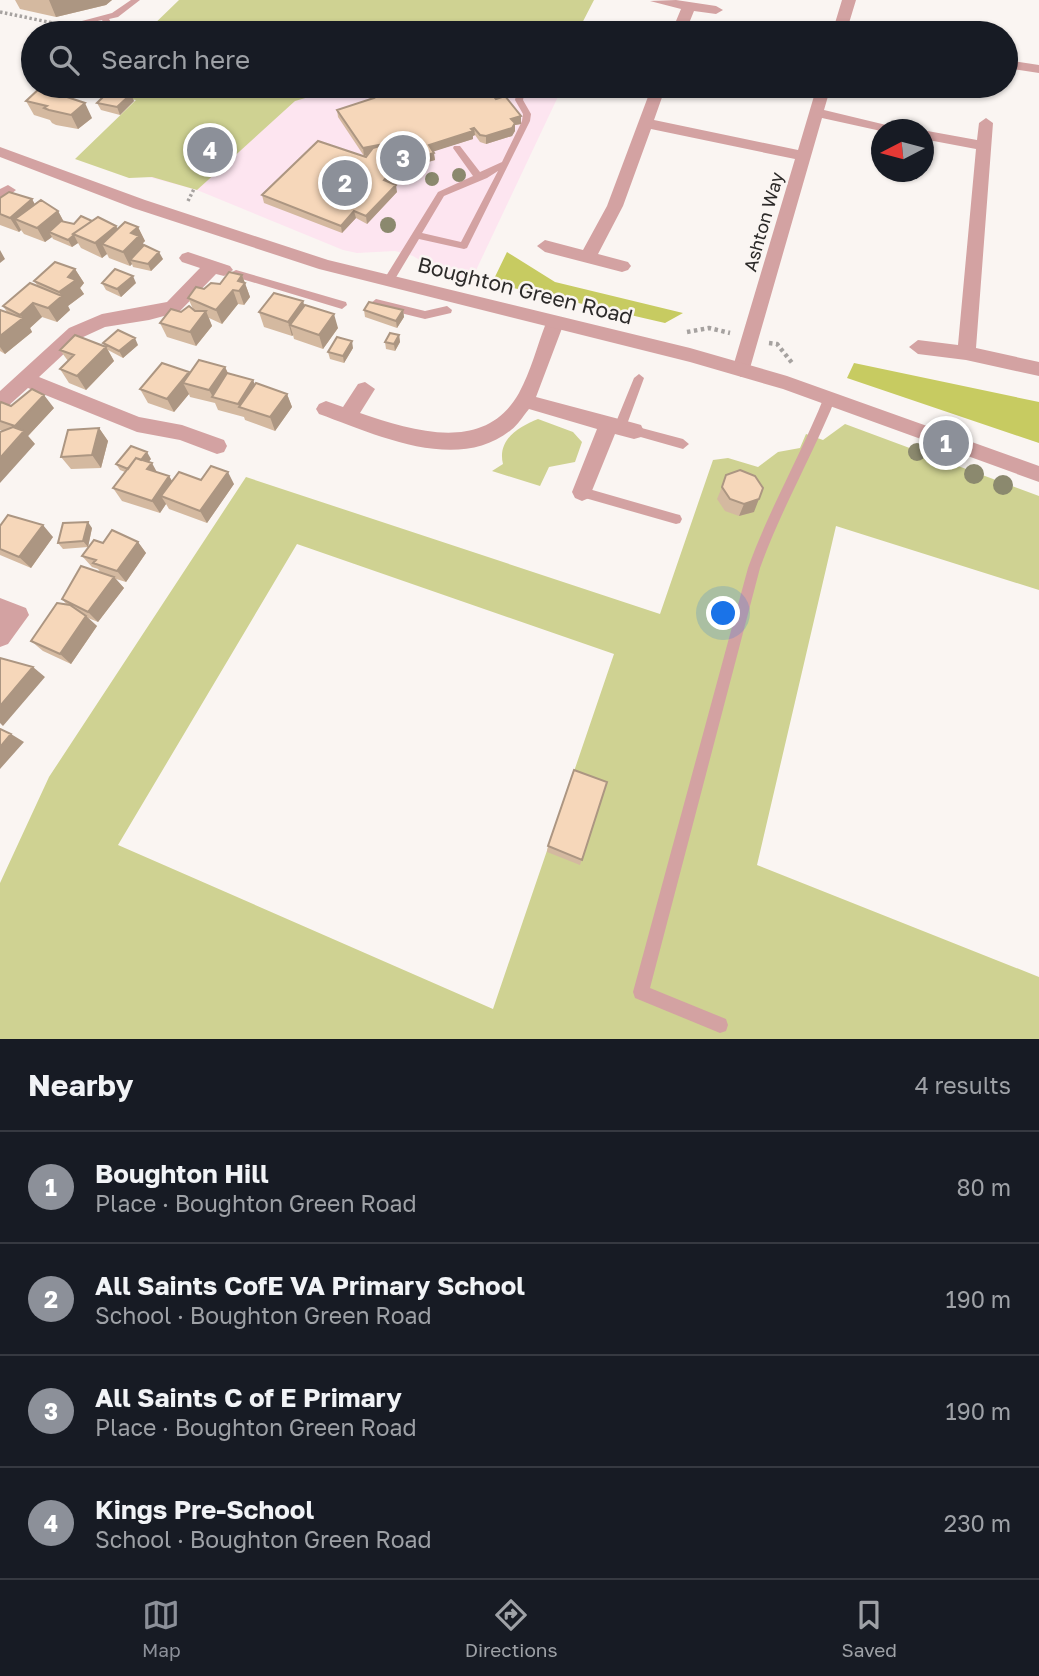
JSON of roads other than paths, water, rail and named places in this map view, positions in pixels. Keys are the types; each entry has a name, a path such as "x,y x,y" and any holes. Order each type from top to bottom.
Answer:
{"street":[{"path":"843,21 849,0"},
{"path":"657,1 716,10"},
{"path":"683,21 689,6"},
{"path":"1018,66 1039,69"},
{"path":"588,257 615,206 655,98"},
{"name":"Ashton Way","path":"741,370 821,98"},
{"path":"817,113 871,124"},
{"path":"646,123 804,156"},
{"path":"966,353 986,124"},
{"path":"934,136 984,146"},
{"name":"Boughton Green Road","path":"0,152 158,211 280,251 388,281 450,304 555,323 741,370 830,397 1039,474"},
{"path":"545,246 622,266"},
{"path":"188,258 236,274"},
{"path":"0,402 58,346 88,326 173,307 214,266"},
{"path":"326,410 417,439 463,441 478,438 504,425 525,401 555,323"},
{"path":"918,348 966,353 1039,369"},
{"path":"25,379 137,424 182,433 217,446"},
{"path":"348,416 365,389"},
{"path":"525,401 621,427 582,492"},
{"path":"0,608 18,615 0,637"}],"lane":[{"path":"91,21 122,12 136,0"},
{"path":"416,235 464,246 526,121 527,114 519,98"},
{"path":"457,148 478,176 491,177 495,186"},
{"path":"388,281 441,194 506,164"},
{"path":"236,274 342,305"},
{"path":"376,303 425,315 450,304"},
{"path":"439,325 450,304"},
{"path":"639,378 621,427 683,444"},
{"path":"720,1024 641,992 757,557 764,536 815,437 830,397"},
{"path":"582,492 676,519"}],"place":[{"name":"Kings Pre-School","path":"210,150"},
{"name":"All Saints C of E Primary","path":"403,158"},
{"name":"All Saints CofE VA Primary School","path":"345,183"},
{"name":"Boughton Hill","path":"946,443"}]}
